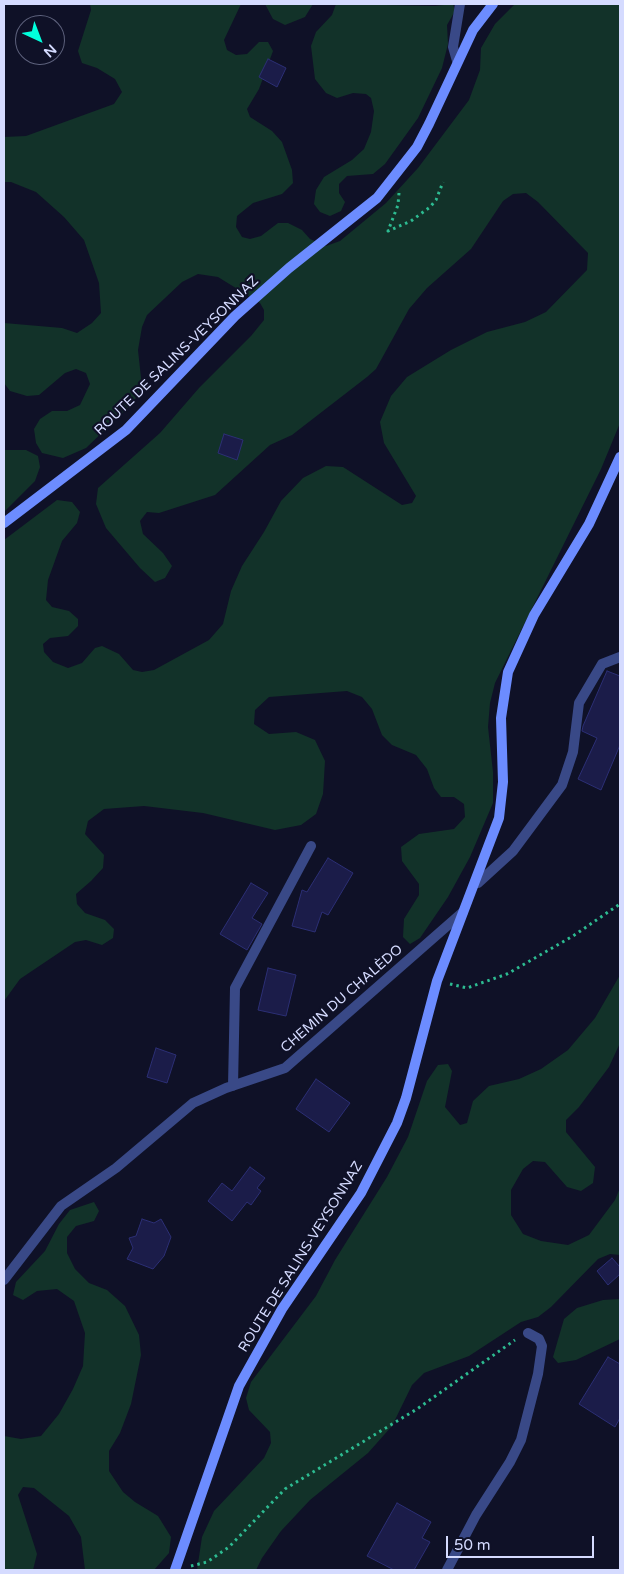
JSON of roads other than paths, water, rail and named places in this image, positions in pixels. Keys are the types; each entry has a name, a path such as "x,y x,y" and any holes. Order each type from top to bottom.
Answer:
{"street":[{"path":"457,61 453,47 460,4"},
{"name":"ROUTE DE SALINS-VEYSONNAZ","path":"4,523 126,430 235,316 289,268 377,198 397,175 429,124 473,30 494,4"},
{"name":"ROUTE DE SALINS-VEYSONNAZ","path":"175,1569 239,1386 282,1309 361,1193 397,1123 406,1098 437,981 502,808 504,782 501,718 508,672 534,615 589,524 620,457"},
{"path":"475,882 478,883 513,851 562,785 573,752 579,703 602,664 620,657"},
{"path":"233,1086 235,988 311,846"},
{"name":"CHEMIN DU CHALÈDO","path":"4,1280 61,1206 116,1168 193,1103 233,1086 285,1068 462,912"},
{"path":"447,1570 476,1515 510,1462 521,1440 538,1374 542,1346 539,1338 528,1333"}]}
